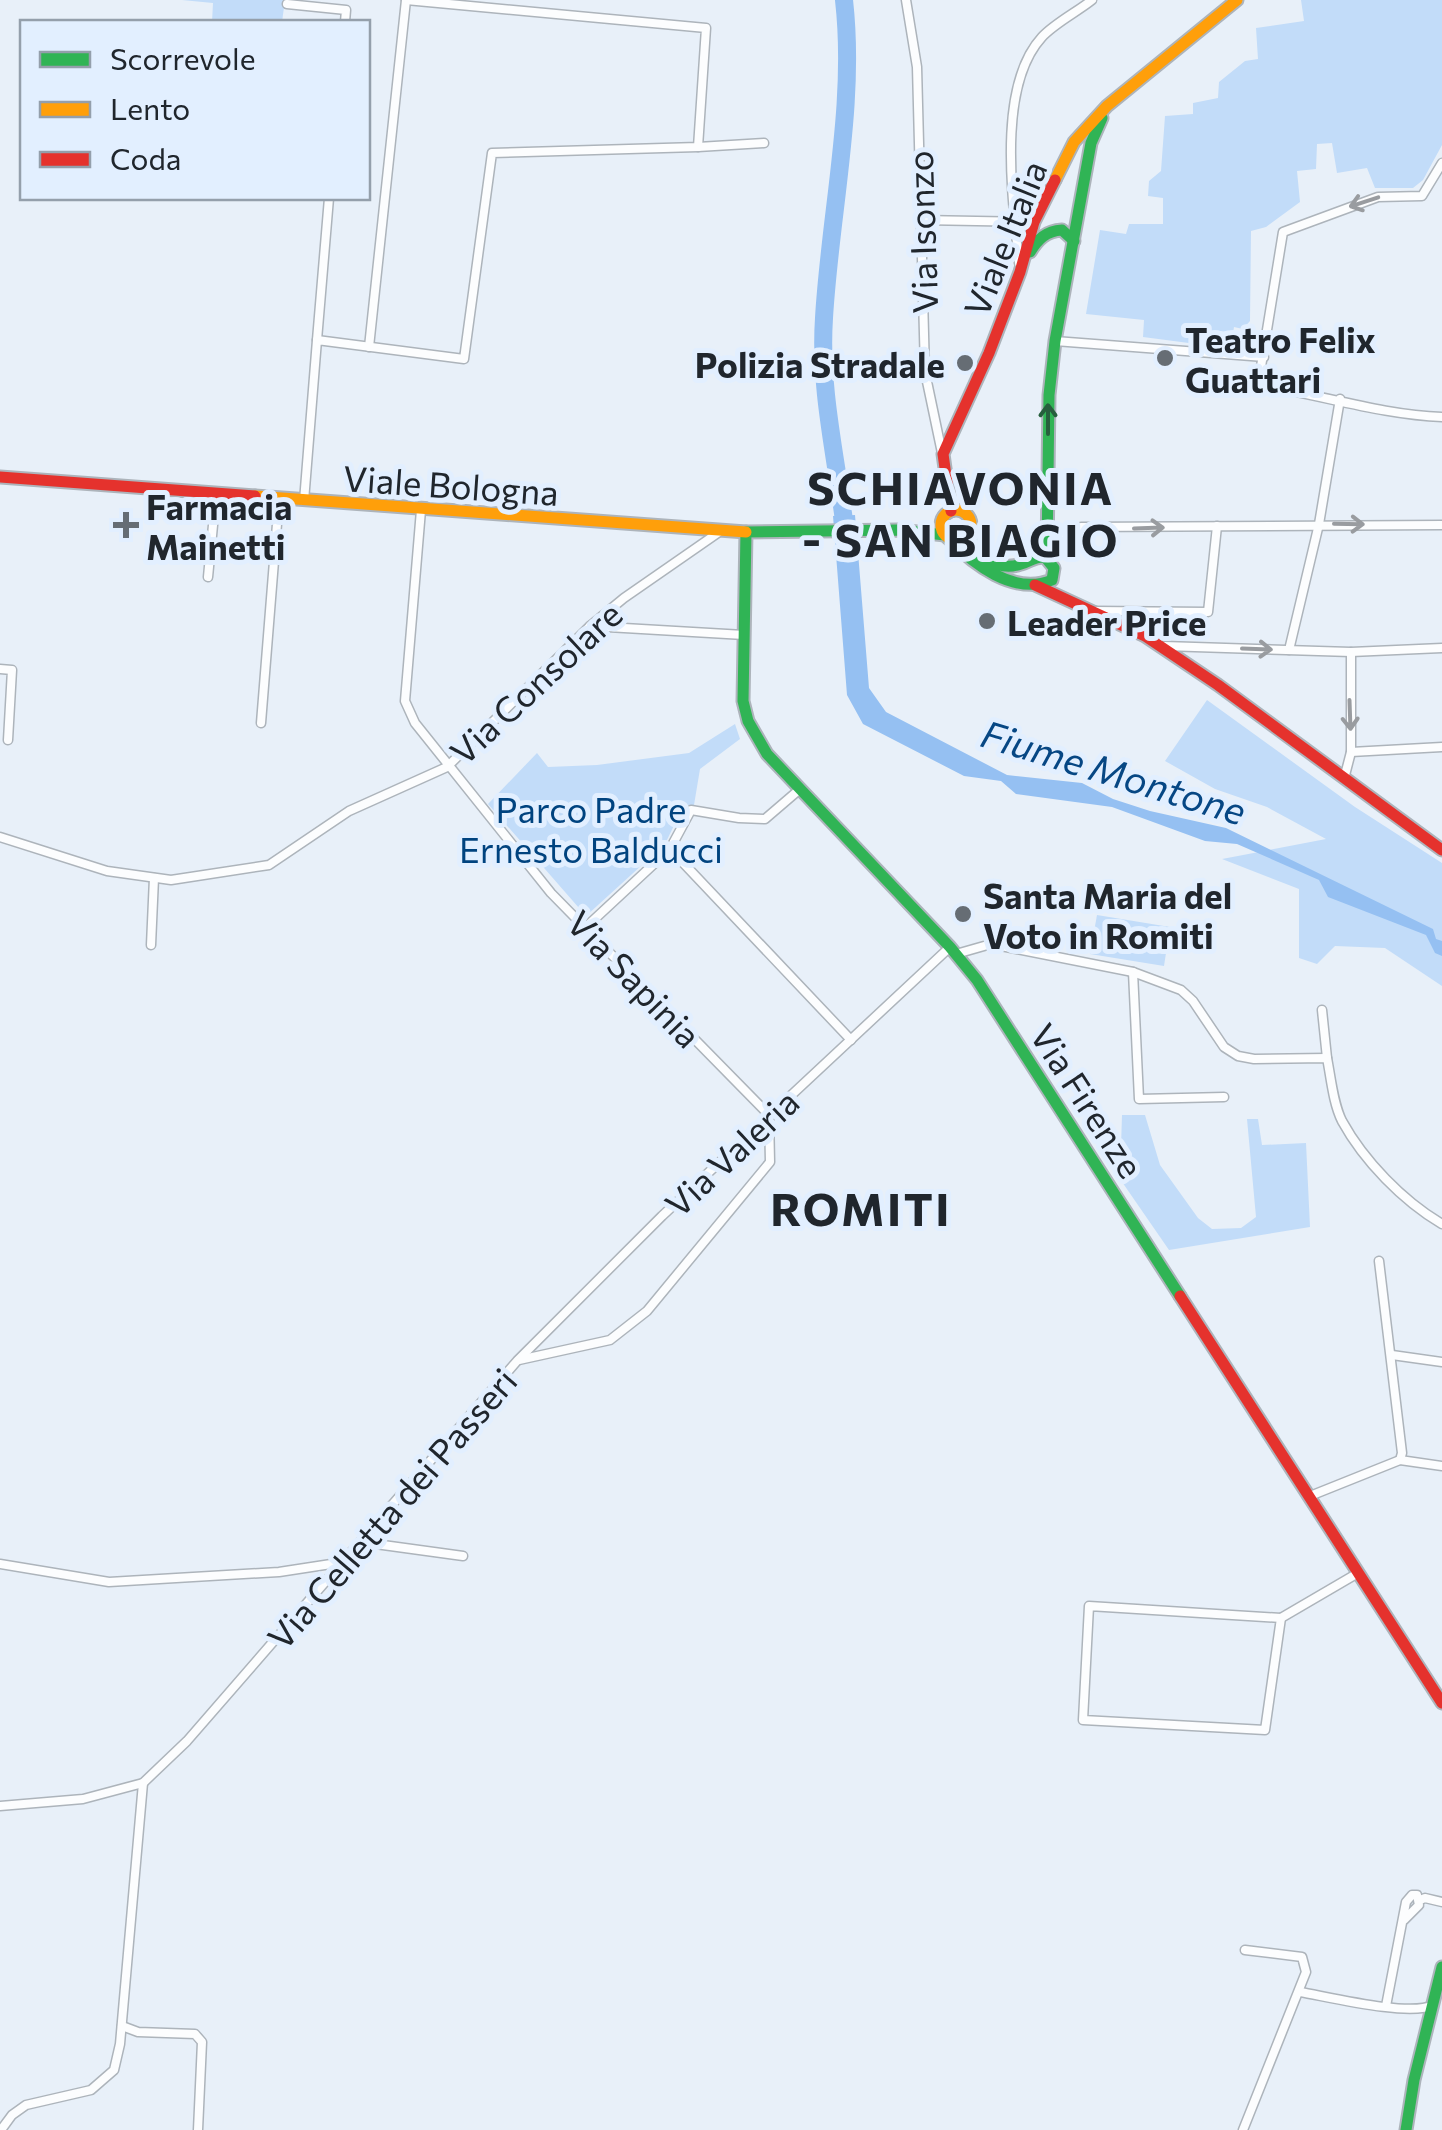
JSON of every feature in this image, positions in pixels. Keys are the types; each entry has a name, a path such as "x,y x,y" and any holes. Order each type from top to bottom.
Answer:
{"main road":[{"name":"Viale Italia","path":"948,509 943,454 989,352 1020,272 1034,222 1074,142 1106,106 1237,0"},
{"path":"1076,604 1061,591 1050,560 1048,395 1090,143 1106,106"},
{"path":"1059,170 1071,167 1084,181"},
{"path":"1020,272 1038,238 1052,230 1062,230 1074,241"},
{"name":"Viale Bologna","path":"0,477 746,532 895,530 946,537"},
{"path":"1050,560 1034,556 1014,566 992,562 980,551 966,513 948,509 941,525 946,537 978,566 1092,610 1218,684 1442,850"},
{"name":"Viale Bologna","path":"895,530 948,509"},
{"path":"946,537 962,540 972,530"},
{"name":"Via Firenze","path":"746,532 744,701 748,721 767,754 953,950 988,996 1442,1703"},
{"path":"1035,585 1044,586 1054,578"},
{"path":"1406,2130 1442,1967"}],"street":[{"path":"370,346 406,0 706,28 698,146"},
{"name":"Via Isonzo","path":"906,0 917,67 925,372 944,462"},
{"path":"1020,272 1013,121 1019,77 1042,37 1092,0"},
{"path":"288,4 346,10 345,20"},
{"path":"318,340 464,359 492,154 764,143"},
{"path":"1442,163 1422,196 1378,197 1283,232 1258,385 1417,416 1442,417"},
{"path":"304,501 329,200"},
{"path":"921,220 1034,222"},
{"path":"1055,341 1264,357"},
{"path":"1289,650 1319,524 1340,399"},
{"path":"208,576 216,494"},
{"path":"261,723 279,499"},
{"name":"Via Sapinia","path":"421,510 406,701 415,723 551,893 769,1116"},
{"path":"1050,560 1056,538 1081,527 1442,525"},
{"path":"1092,610 1208,612 1217,526"},
{"name":"Via Consolare","path":"0,838 108,871 171,880 269,865 349,811 447,767 590,626 722,530"},
{"path":"590,626 744,635"},
{"path":"1159,646 1350,652 1442,648"},
{"path":"1344,778 1350,752 1350,652"},
{"path":"0,669 12,670 8,740"},
{"path":"1350,752 1442,747"},
{"path":"586,926 670,849 691,810 765,818 800,789"},
{"path":"670,849 851,1040"},
{"path":"151,945 154,878"},
{"path":"953,950 992,944 1133,972 1180,990 1193,1000 1224,1047 1238,1056 1327,1058"},
{"name":"Via Valeria","path":"517,1361 769,1116 953,950"},
{"path":"1133,972 1140,1099 1224,1097"},
{"path":"1322,1010 1327,1058 1341,1119 1368,1158 1415,1207 1442,1224"},
{"name":"Via Celletta dei Passeri","path":"0,1806 83,1799 143,1783 187,1741 517,1361 610,1340 647,1311 770,1162 769,1116"},
{"path":"1379,1261 1392,1354 1400,1460"},
{"path":"1392,1354 1442,1362"},
{"path":"1310,1496 1400,1460 1442,1466"},
{"path":"361,1542 463,1556"},
{"path":"0,1564 110,1582 310,1570 344,1562"},
{"path":"1282,1618 1265,1730 1084,1720 1089,1606 1282,1618 1358,1573"},
{"path":"1,2130 26,2105 92,2090 114,2070 122,2026 143,1783"},
{"path":"1386,2006 1404,1920 1420,1900 1442,1902"},
{"path":"1243,2130 1306,1972 1302,1957 1245,1950"},
{"path":"1300,1992 1405,2010 1432,2005"},
{"path":"1405,2010 1421,2020 1426,2030"},
{"path":"122,2026 138,2032 194,2034 202,2042 198,2130"}],"green space":[{"path":"182,0 285,0 282,20 212,20 213,3"},
{"path":"1301,0 1442,0 1442,145 1423,180 1413,188 1375,188 1367,168 1337,173 1332,143 1317,144 1316,169 1297,171 1300,202 1266,227 1251,231 1250,321 1243,329 1234,327 1233,333 1220,331 1218,338 1207,337 1204,345 1143,337 1144,320 1086,314 1100,230 1126,234 1129,224 1163,224 1163,198 1148,196 1149,181 1161,171 1165,116 1193,114 1193,103 1218,98 1219,82 1245,61 1258,59 1256,28 1304,21"},
{"path":"1207,700 1355,807 1442,863 1442,986 1385,948 1335,946 1317,964 1299,958 1299,889 1222,859 1326,839 1267,807 1215,789 1165,761"},
{"name":"Parco Padre Ernesto Balducci","path":"735,724 740,739 700,769 694,805 684,805 665,844 586,916 488,804 537,753 548,767 689,753"},
{"path":"1097,915 1170,927 1164,966 1090,954"},
{"path":"1122,1115 1145,1115 1160,1165 1198,1218 1212,1229 1241,1228 1256,1217 1247,1119 1258,1119 1262,1145 1306,1143 1310,1227 1169,1250 1120,1179"}],"water":[{"path":"855,515 869,688 886,712 1007,775 1082,783 1150,811 1226,828 1433,929 1436,939 1442,941 1442,956 1435,953 1426,935 1328,897 1319,880 1237,844 1205,841 1112,807 1016,794 1001,781 964,776 863,724 847,695 833,516"}],"waterway":[{"name":"Fiume Montone","path":"844,0 845,119 823,346 846,537"}],"traffic: fast":[{"path":"1047,557 1049,395 1055,341 1091,143 1102,118"},
{"path":"1030,252 1051,232 1062,230 1074,241"},
{"path":"945,535 899,530 746,532 743,701 748,721 767,754 977,980 1180,1296"},
{"path":"948,538 969,558 1009,581 1038,584 1052,580 1054,568 1045,557 1003,566 983,553 971,530"},
{"path":"1406,2130 1442,1967"}],"traffic: slow":[{"path":"1055,180 1074,142 1107,106 1237,0"},
{"path":"255,496 746,532"},
{"path":"956,510 967,514 971,525 967,536 956,540 945,536 941,525 945,514 956,510"}],"traffic: jam":[{"path":"951,511 943,454 989,353 1020,272 1034,222 1055,180"},
{"path":"0,477 255,496"},
{"path":"1035,585 1145,636 1442,850"},
{"path":"1180,1296 1442,1703"}],"place":[{"name":"Teatro Felix Guattari","path":"1165,358"},
{"name":"Polizia Stradale","path":"965,363"},
{"name":"Farmacia Mainetti","path":"126,525"},
{"name":"Leader Price","path":"987,621"},
{"name":"Santa Maria del Voto in Romiti","path":"963,914"}],"district":[{"name":"SCHIAVONIA - SAN BIAGIO","path":"961,512"},
{"name":"ROMITI","path":"861,1207"}]}
